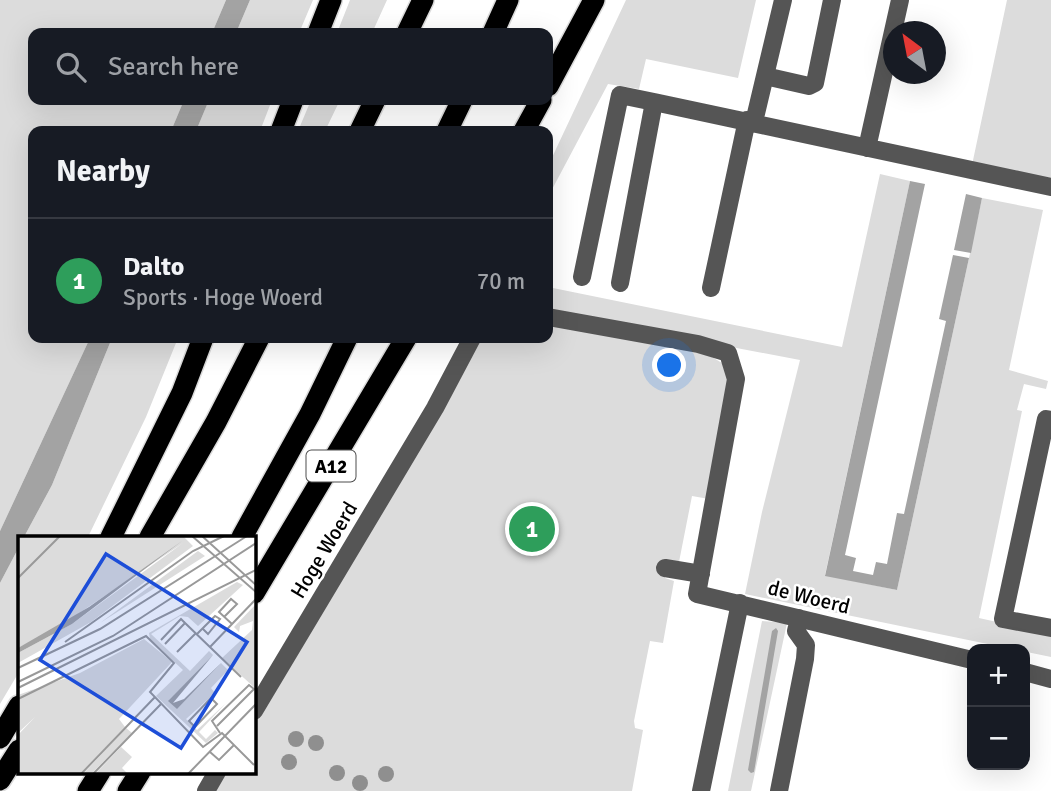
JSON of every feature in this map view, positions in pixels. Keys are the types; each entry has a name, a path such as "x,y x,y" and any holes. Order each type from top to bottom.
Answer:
{"highway":[{"path":"320,28 331,0"},
{"path":"409,28 423,0"},
{"path":"495,28 508,0"},
{"path":"553,77 594,0"},
{"path":"283,126 291,105"},
{"path":"362,126 373,105"},
{"path":"449,126 460,105"},
{"path":"527,126 538,105"},
{"path":"111,536 182,393 201,343"},
{"path":"151,536 216,422 256,343"},
{"name":"A12","path":"243,536 346,343"},
{"name":"A12","path":"256,590 403,343"},
{"path":"0,738 18,708"},
{"path":"0,780 18,752"},
{"path":"88,791 99,774"},
{"path":"128,791 140,774"}],"street":[{"path":"711,288 783,0"},
{"path":"765,76 809,86 815,83 832,0"},
{"path":"867,148 900,0"},
{"path":"582,277 620,95 1051,187"},
{"path":"620,283 654,102"},
{"path":"553,318 698,344 727,353 736,379 716,502 697,594 740,603"},
{"name":"Hoge Woerd","path":"256,708 428,419 469,343"},
{"path":"1051,420 1046,419 1003,619 1051,628"},
{"path":"666,568 701,574"},
{"name":"de Woerd","path":"701,791 740,603 967,659"},
{"path":"779,791 805,659 806,646 796,631 799,618"},
{"path":"1030,673 1051,679"},
{"path":"206,791 216,774"}],"shaded area":[{"path":"0,0 226,0 214,28 28,28 28,105 182,105 173,126 28,126 28,343 88,343 0,531"},
{"path":"226,0 250,0 238,28 214,28"},
{"path":"250,0 313,0 301,28 238,28"},
{"path":"350,0 387,0 374,28 339,28"},
{"path":"626,0 756,0 738,78 646,59 639,89 608,84 553,188 553,155"},
{"path":"1007,0 1051,0 1051,178 972,165"},
{"path":"182,105 207,105 198,126 173,126"},
{"path":"207,105 270,105 262,126 198,126"},
{"path":"309,105 338,105 327,126 300,126"},
{"path":"880,174 910,181 825,575 897,590 982,198 1043,210 1009,370 1048,381 1046,389 1024,384 1017,410 1022,411 979,618 1051,634 1051,657 1030,653 1030,644 988,644 745,594 762,512 800,360 553,313 553,288 842,347"},
{"path":"910,181 925,184 845,555 856,558 853,571 873,575 876,562 887,564 897,513 904,514 946,321 939,319 953,255 969,258 897,590 825,576"},
{"path":"966,194 982,198 971,253 954,250"},
{"path":"553,322 707,354 722,363 729,383 709,499 692,496 679,562 669,561 665,578 674,581 663,643 650,641 634,721 635,728 643,730 632,791 209,791 220,774 256,774 256,722 476,343 553,343"},
{"path":"88,343 110,343 52,485 25,536 18,536 18,549 0,583 0,531"},
{"path":"110,343 176,343 146,417 88,536 25,536 52,485"},
{"path":"18,549 18,674 0,704 0,583"},
{"path":"762,621 787,623 751,791 728,791"},
{"path":"776,628 778,631 754,772 751,773 748,770 772,631"}],"place":[{"name":"Dalto","path":"532,529"}]}
